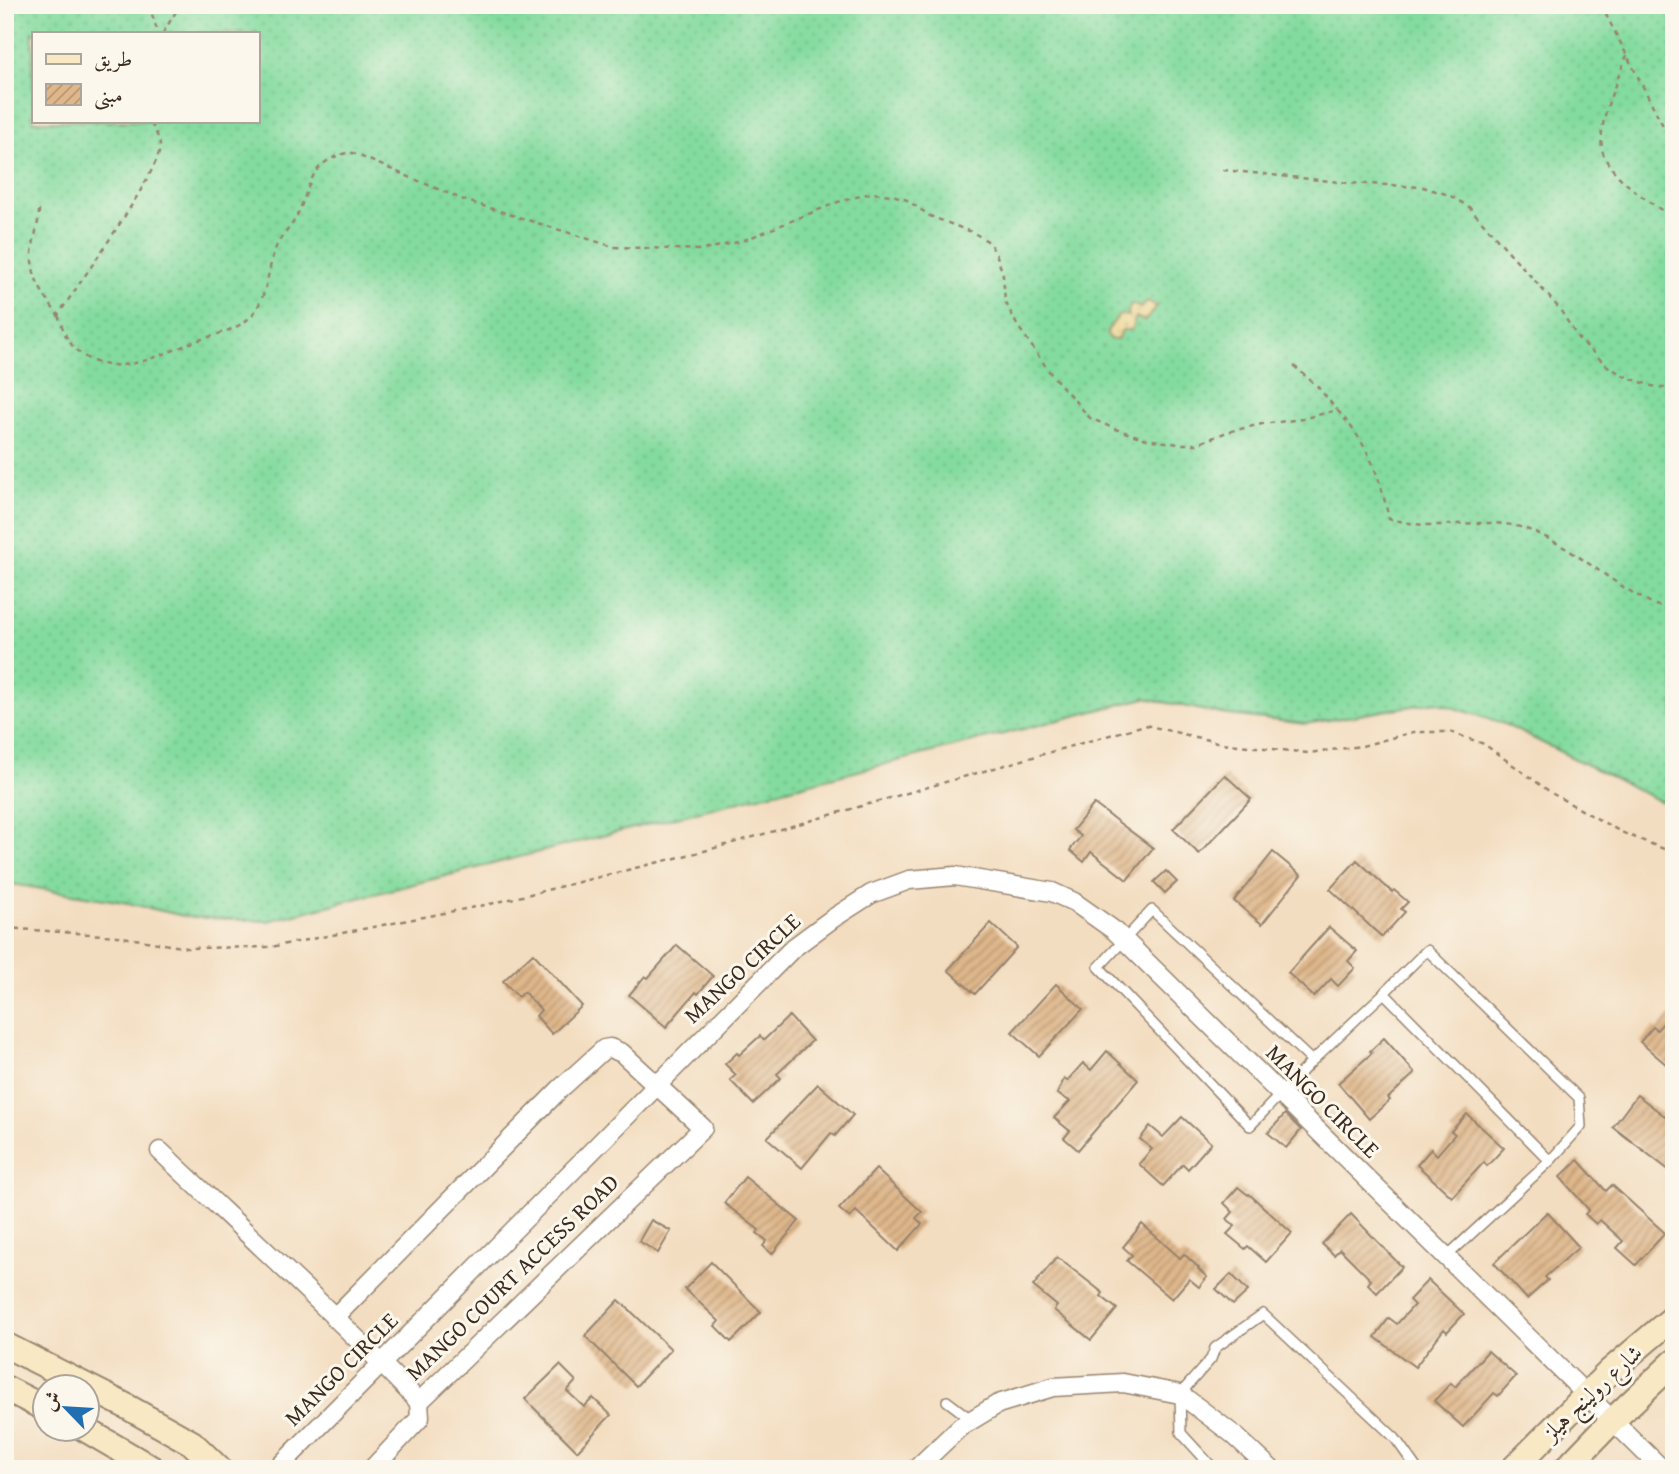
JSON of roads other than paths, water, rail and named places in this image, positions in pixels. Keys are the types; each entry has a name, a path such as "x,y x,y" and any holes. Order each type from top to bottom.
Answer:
{"main road":[{"name":"شارع رولينج هيلز","path":"1513,1469 1609,1372 1674,1317"},
{"path":"5,1345 192,1443 219,1469"},
{"name":"شارع رولينج هيلز","path":"1566,1469 1674,1362"},
{"path":"5,1388 32,1402"},
{"path":"102,1440 153,1469"}],"street":[{"name":"MANGO CIRCLE","path":"276,1469 793,948 871,894 909,880 955,876 1052,892 1074,902 1115,930 1661,1469"},
{"path":"334,1318 560,1089 604,1049 610,1048 622,1053 657,1085"},
{"name":"MANGO COURT ACCESS ROAD","path":"160,1152 382,1363 419,1402 703,1128 657,1085"},
{"path":"916,1469 960,1427 998,1404 1053,1387 1123,1383 1181,1394 1234,1434 1271,1469"},
{"path":"372,1469 420,1418 419,1402"}],"lane":[{"path":"1312,1061 1152,910 1099,967 1250,1126 1312,1061 1427,950 1579,1098 1581,1126 1550,1161 1446,1257"},
{"path":"1384,993 1550,1161"},
{"path":"1214,1469 1181,1433 1181,1394 1211,1359 1215,1348 1263,1314 1395,1438 1415,1466 1412,1469"},
{"path":"947,1401 972,1420"}]}
